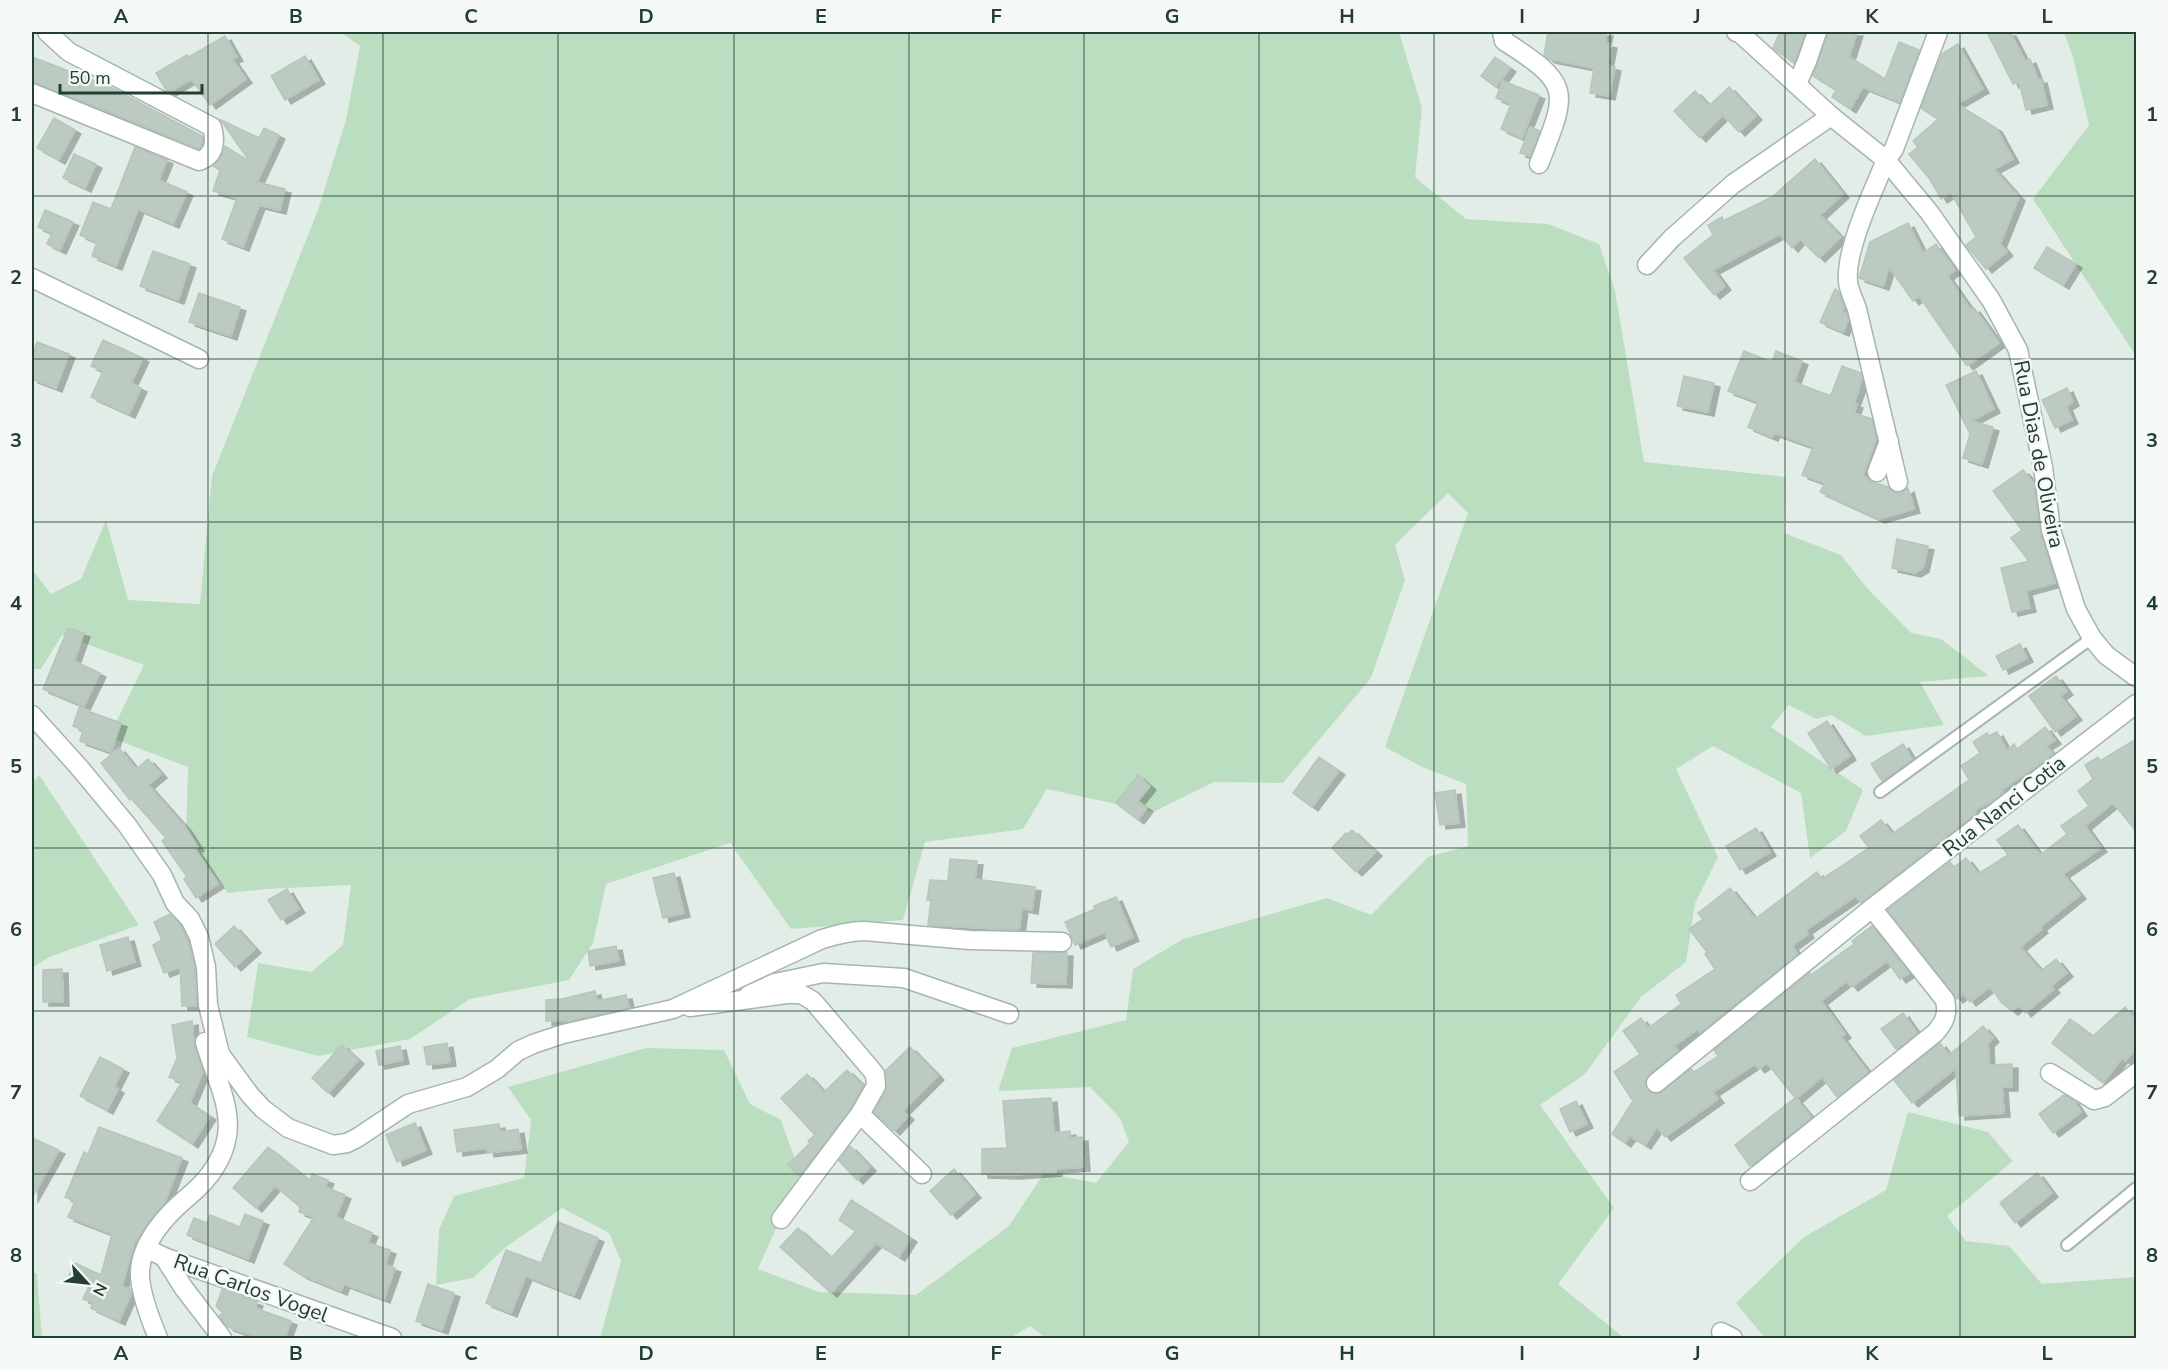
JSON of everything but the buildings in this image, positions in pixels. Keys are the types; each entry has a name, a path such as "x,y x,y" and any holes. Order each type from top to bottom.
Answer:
{"street":[{"path":"32,93 199,161 206,159 216,140 212,127 69,52 47,32"},
{"path":"1502,32 1504,41 1526,55 1549,75 1559,89 1561,99 1559,111 1539,164"},
{"name":"Rua Dias de Oliveira","path":"1736,32 1797,84 1831,117 1886,160 1929,212 1991,300 2018,350 2043,467 2051,530 2076,609 2091,638 2118,666 2136,677"},
{"path":"1797,84 1808,61 1817,32"},
{"path":"1898,482 1848,278 1854,243 1886,160 1894,149 1938,32"},
{"path":"1647,266 1672,238 1733,184 1831,117"},
{"path":"32,278 199,359"},
{"path":"1876,472 1889,441"},
{"name":"Rua Nanci Cotia","path":"1656,1083 1872,908 2136,704"},
{"path":"32,715 127,825 162,875 175,903 190,920 199,938 206,967 208,1005 219,1054 250,1095 288,1128 333,1145 347,1143 408,1104 467,1087 497,1069 518,1051 533,1044 563,1034 673,1009 795,993 813,1001 877,1079 874,1093 860,1114 781,1219"},
{"path":"1750,1181 1935,1033 1948,1012 1945,1000 1872,908"},
{"path":"673,1009 822,939 850,931 1062,942"},
{"path":"734,1002 775,983 823,973 904,978 1009,1014"},
{"path":"158,1338 140,1274 146,1248 160,1224 209,1178 224,1149 228,1129 225,1106 204,1039 208,1005"},
{"path":"2050,1073 2094,1100 2105,1097 2136,1073"},
{"path":"860,1114 922,1174"},
{"name":"Rua Carlos Vogel","path":"146,1248 164,1257 392,1338"},
{"path":"164,1257 183,1287 222,1338"}],"lane":[{"path":"1880,792 2091,638"},
{"path":"2067,1245 2136,1188"}],"green space":[{"path":"340,32 1399,32 1422,108 1415,177 1466,219 1548,224 1599,244 1615,291 1644,462 1786,477 1784,533 1841,555 1867,588 1911,633 1941,639 1989,676 1920,682 1944,725 1866,736 1831,715 1816,719 1789,705 1771,727 1863,790 1846,831 1810,858 1801,793 1713,746 1676,769 1718,857 1695,903 1686,962 1641,997 1585,1074 1540,1105 1614,1208 1558,1284 1624,1338 1046,1338 1030,1326 1010,1338 600,1338 621,1261 609,1233 562,1208 506,1247 473,1278 436,1285 439,1230 454,1196 524,1178 531,1120 508,1087 646,1048 724,1050 750,1104 781,1120 800,1174 758,1269 819,1292 916,1295 1009,1226 1044,1173 1096,1183 1129,1142 1120,1118 1090,1087 998,1091 1012,1048 1126,1020 1133,969 1183,939 1327,898 1371,915 1428,857 1468,846 1466,784 1422,767 1385,747 1468,513 1448,493 1395,545 1405,580 1371,678 1283,783 1214,782 1153,812 1047,789 1023,829 925,842 903,920 791,929 730,843 606,884 593,943 569,980 470,999 410,1039 318,1056 247,1037 258,963 311,972 343,945 351,885 228,893 186,836 188,767 109,737 144,665 62,635 41,669 32,669 32,569 51,594 81,579 106,520 128,600 200,604 212,476 318,210 346,120 360,46"},
{"path":"2064,32 2136,32 2136,356 2033,199 2089,125 2073,57"},
{"path":"39,775 139,925 49,957 32,968 32,784"},
{"path":"1908,1112 1988,1132 2013,1161 1947,1216 1966,1241 2009,1246 2042,1284 2136,1277 2136,1338 1765,1338 1736,1303 1804,1237 1886,1190"},
{"path":"32,1271 37,1274 42,1338 32,1338"}]}
